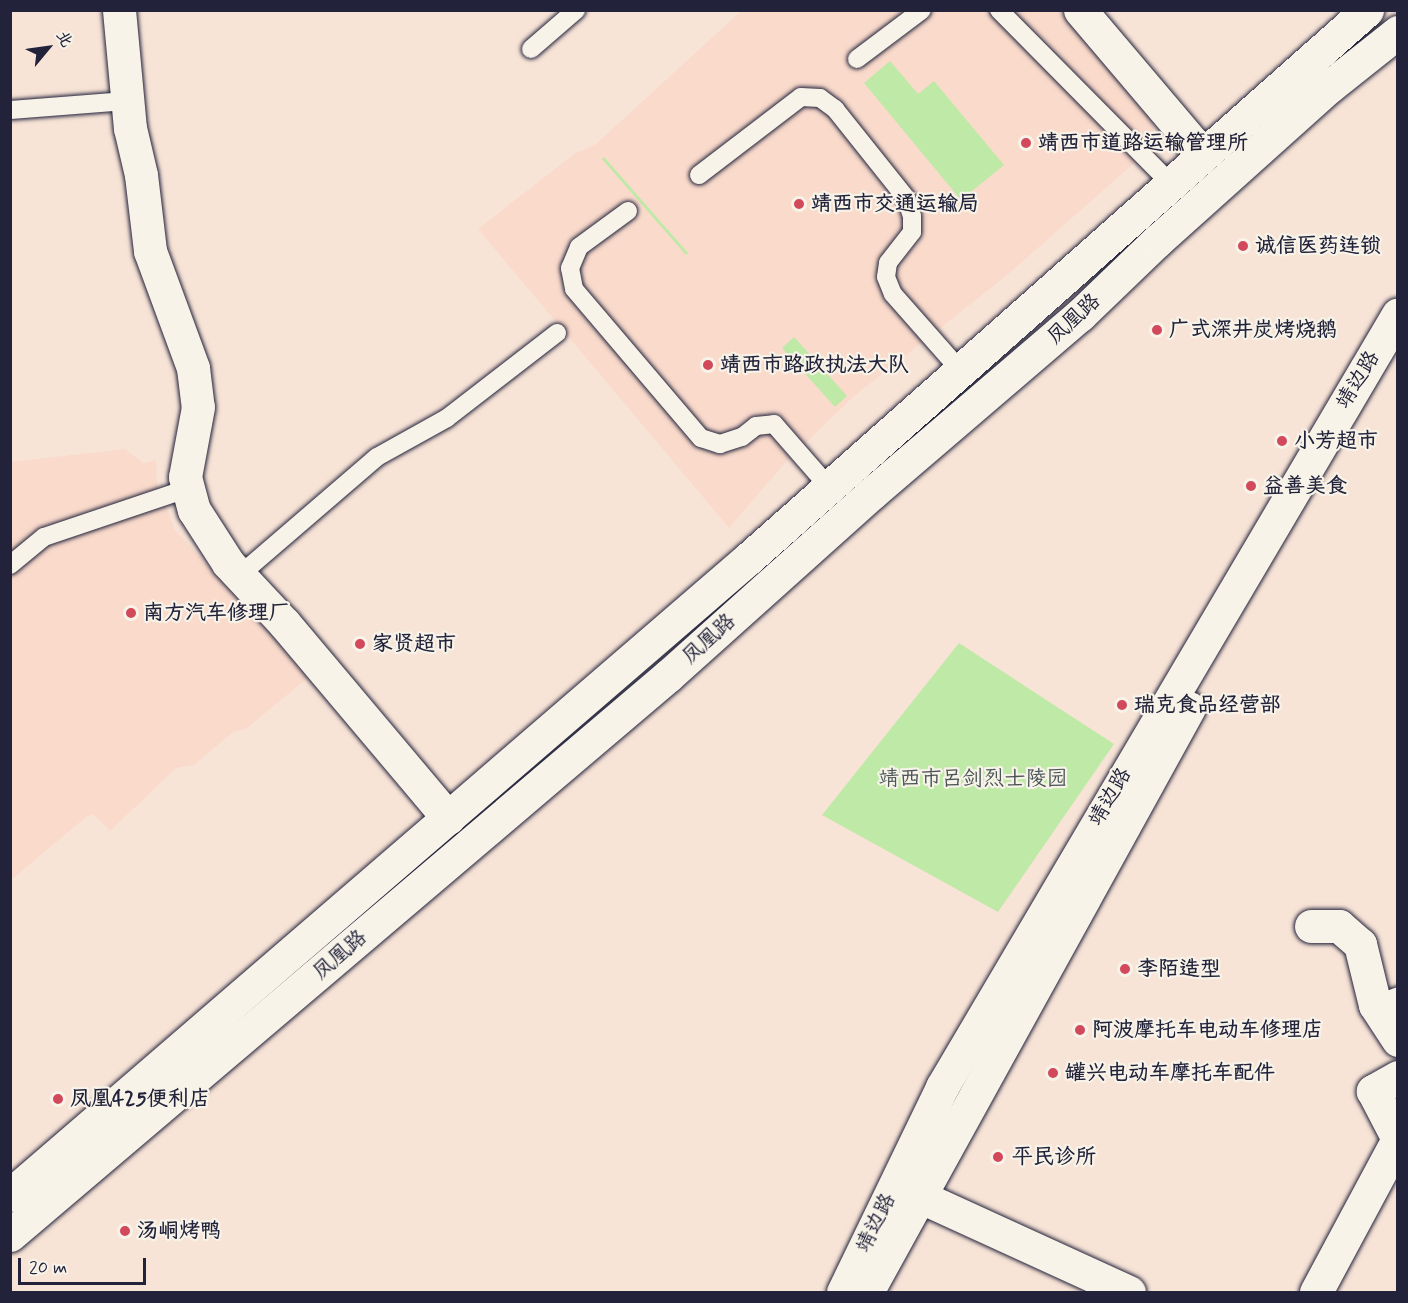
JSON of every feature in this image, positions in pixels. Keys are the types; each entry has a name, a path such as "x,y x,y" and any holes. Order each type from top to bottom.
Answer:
{"main road":[{"path":"118,10 127,101 150,251 193,368 198,407 185,477 187,489 211,540 448,819"},
{"name":"凤凰路","path":"10,1195 448,819 829,487 1368,10"},
{"path":"1093,15 1203,155"},
{"name":"凤凰路","path":"10,1235 669,675 872,493 1080,315 1156,241 1330,86 1398,32"},
{"name":"靖边路","path":"843,1293 942,1087 1398,314"},
{"name":"靖边路","path":"867,1293 1161,756 1398,352"},
{"path":"1311,926 1339,926 1360,944 1386,1000 1398,1040"},
{"path":"1316,1293 1398,1139 1372,1091 1398,1077"},
{"path":"919,1196 1129,1293"}],"lane":[{"path":"531,49 576,10"},
{"path":"857,59 922,10"},
{"path":"999,10 1171,184"},
{"path":"699,175 801,97 820,98 836,109 906,198 912,216 912,232 888,263 886,277 893,294 960,370"},
{"path":"10,110 127,101"},
{"path":"628,211 579,247 570,268 574,289 701,438 720,444 742,437 756,426 774,424 829,487"},
{"path":"241,574 377,457 447,418 556,333"},
{"path":"10,565 44,537 187,489"}],"shaded area":[{"path":"741,11 1060,11 1150,111 1155,137 1149,150 1006,276 853,397 784,464 729,528 478,229 574,154 596,144"},
{"name":"南方汽车修理厂","path":"125,449 143,463 156,460 157,484 175,530 310,676 247,728 233,732 194,765 176,768 110,831 93,814 86,817 11,880 11,462"}],"green space":[{"path":"890,61 918,94 934,81 1004,165 961,200 864,83"},
{"path":"604,157 688,253 686,255 602,159"},
{"path":"794,337 847,396 835,407 782,348"},
{"name":"靖西市吕剑烈士陵园","path":"959,643 1114,744 998,912 822,815"}],"place":[{"name":"靖西市道路运输管理所","path":"1026,143"},
{"name":"靖西市交通运输局","path":"799,204"},
{"name":"诚信医药连锁","path":"1243,246"},
{"name":"广式深井炭烤烧鹅","path":"1157,330"},
{"name":"靖西市路政执法大队","path":"708,365"},
{"name":"小芳超市","path":"1282,441"},
{"name":"益善美食","path":"1251,486"},
{"name":"南方汽车修理厂","path":"131,613"},
{"name":"家贤超市","path":"360,644"},
{"name":"瑞克食品经营部","path":"1122,705"},
{"name":"李陌造型","path":"1125,969"},
{"name":"阿波摩托车电动车修理店","path":"1080,1030"},
{"name":"罐兴电动车摩托车配件","path":"1053,1073"},
{"name":"凤凰425便利店","path":"58,1099"},
{"name":"平民诊所","path":"998,1157"},
{"name":"汤峒烤鸭","path":"125,1231"}]}
